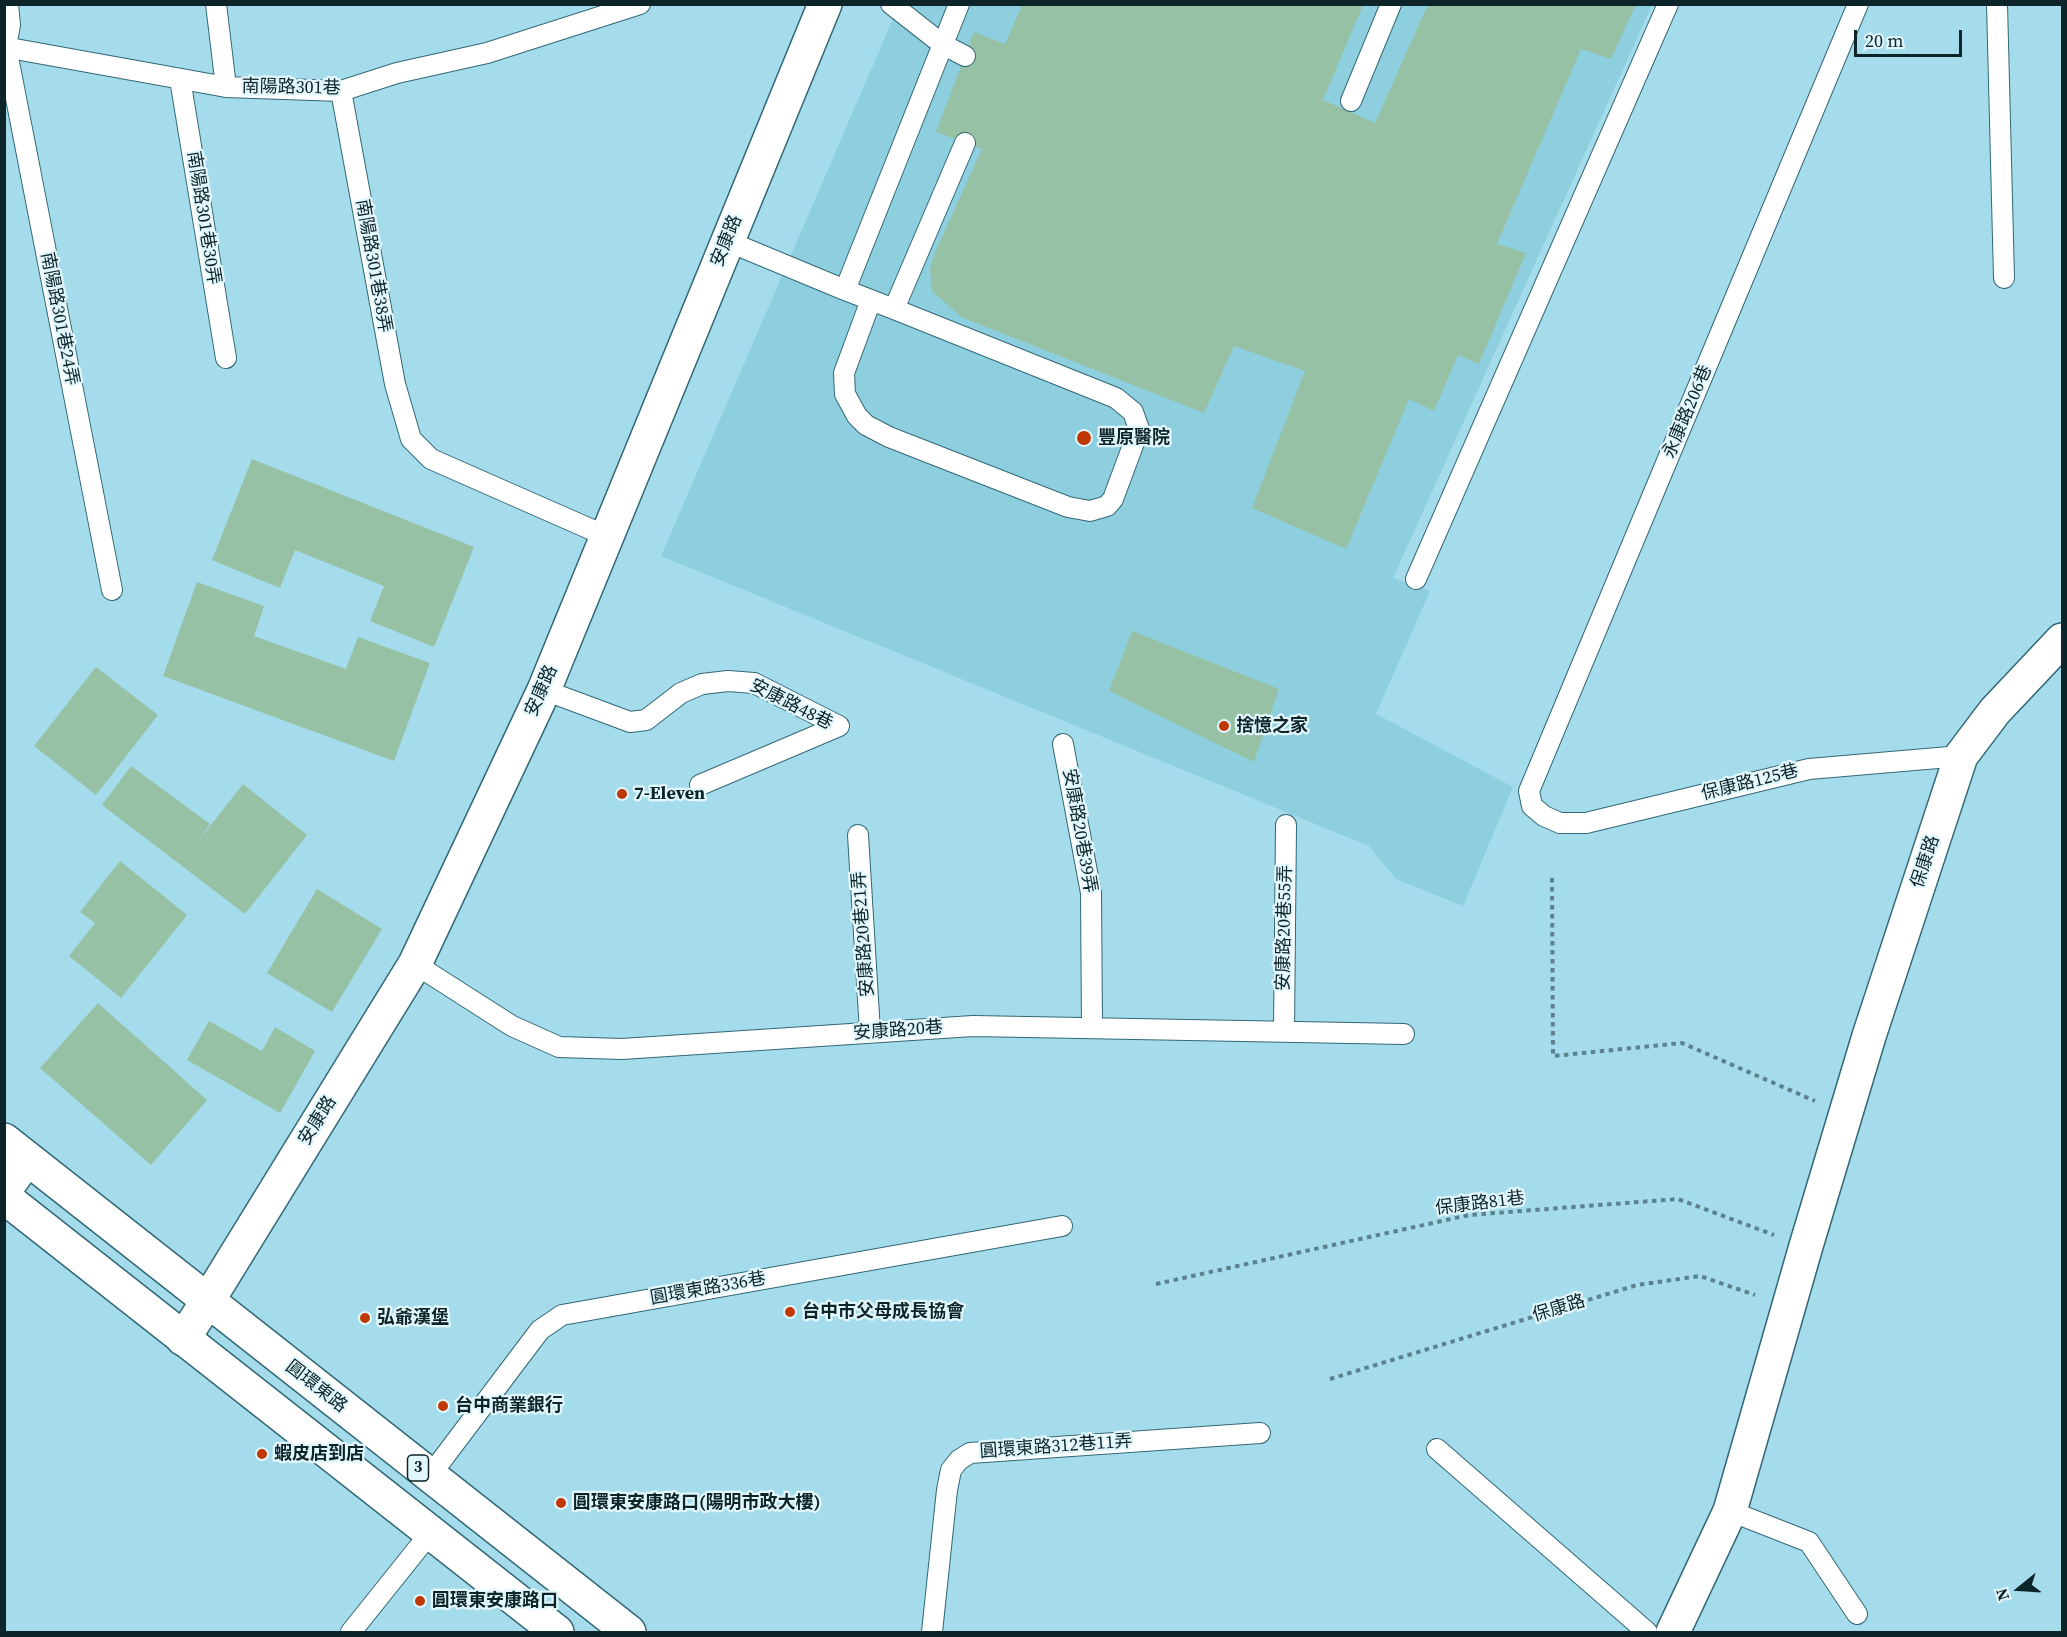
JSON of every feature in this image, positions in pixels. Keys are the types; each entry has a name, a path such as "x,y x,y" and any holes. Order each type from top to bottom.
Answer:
{"street":[{"name":"安康路","path":"183,1339 415,964 543,690 825,4"},
{"name":"保康路","path":"1673,1632 1730,1511 1872,1025 1960,756 1995,711 2062,640"},
{"name":"圓環東路","path":"16,1150 629,1632"},
{"path":"4,1191 16,1150"},
{"name":"3","path":"4,1197 557,1632"}],"lane":[{"name":"南陽路301巷24弄","path":"8,4 10,25 5,47 112,590"},
{"path":"216,4 226,87"},
{"name":"南陽路301巷","path":"5,47 226,87 341,91 397,73 487,53 640,4"},
{"path":"891,4 942,44 965,56"},
{"path":"845,290 958,4"},
{"path":"1351,101 1391,4"},
{"path":"1416,579 1668,4"},
{"name":"永康路206巷","path":"1544,816 1532,806 1529,791 1858,4"},
{"path":"1997,4 2004,278"},
{"name":"南陽路301巷30弄","path":"180,79 226,358"},
{"name":"南陽路301巷38弄","path":"341,91 395,384 411,439 431,459 606,536"},
{"path":"894,309 965,143"},
{"path":"727,241 1116,398 1125,404 1133,412 1139,429 1113,500 1107,506 1090,511 1068,507 889,437 866,425 857,416 845,394 844,373 871,300"},
{"name":"安康路48巷","path":"543,690 630,722 646,720 681,693 702,684 728,681 754,683 839,726 700,785"},
{"name":"安康路20巷39弄","path":"1062,744 1091,893 1092,1027"},
{"name":"保康路125巷","path":"1544,816 1560,823 1586,824 1809,769 1960,756"},
{"name":"安康路20巷55弄","path":"1284,1031 1286,825"},
{"name":"安康路20巷21弄","path":"858,835 870,1032"},
{"name":"安康路20巷","path":"415,964 512,1026 559,1047 621,1049 973,1026 1404,1034"},
{"name":"圓環東路336巷","path":"429,1477 540,1330 562,1315 1062,1226"},
{"name":"圓環東路312巷11弄","path":"932,1632 951,1470 959,1460 970,1453 1260,1433"},
{"path":"1437,1449 1647,1632"},
{"path":"1730,1511 1809,1542 1857,1614"},
{"path":"351,1632 430,1532"}],"path":[{"path":"1552,878 1553,1056 1682,1043 1845,1115"},
{"name":"保康路81巷","path":"1156,1284 1469,1215 1678,1199 1806,1246"},
{"name":"保康路","path":"1330,1379 1637,1285 1700,1276 1789,1307"}],"shaded area":[{"name":"豐原醫院","path":"899,5 1652,5 1393,578 1430,591 1376,714 1513,787 1463,906 1396,879 1369,846 661,556"}],"building":[{"path":"1428,4 1636,4 1611,59 1581,49 1497,244 1526,253 1479,364 1458,355 1434,411 1409,399 1346,549 1252,508 1305,371 1234,346 1204,413 961,317 932,291 930,269 936,250 982,149 936,132 974,32 1005,44 1022,5 1363,5 1323,100 1375,123"},
{"path":"252,459 474,547 434,647 370,621 384,586 295,550 280,588 212,560"},
{"path":"197,582 264,606 254,636 346,669 358,637 430,663 394,761 163,676"},
{"name":"捨憶之家","path":"1132,631 1279,689 1254,762 1109,691"},
{"path":"96,667 158,715 96,795 34,746"},
{"path":"131,766 210,824 199,840 243,784 307,835 245,914 102,805"},
{"path":"120,861 187,915 121,998 69,956 95,923 80,912"},
{"path":"317,889 382,929 332,1012 267,973"},
{"path":"98,1003 207,1100 151,1165 40,1068"},
{"path":"209,1021 262,1051 275,1027 315,1051 280,1113 187,1060"}],"place":[{"name":"豐原醫院","path":"1084,438"},
{"name":"捨憶之家","path":"1224,726"},
{"name":"7-Eleven","path":"622,794"},
{"name":"台中市父母成長協會","path":"790,1312"},
{"name":"弘爺漢堡","path":"365,1318"},
{"name":"台中商業銀行","path":"443,1406"},
{"name":"蝦皮店到店","path":"262,1454"},
{"name":"圓環東安康路口(陽明市政大樓)","path":"561,1503"},
{"name":"圓環東安康路口","path":"420,1601"}]}
